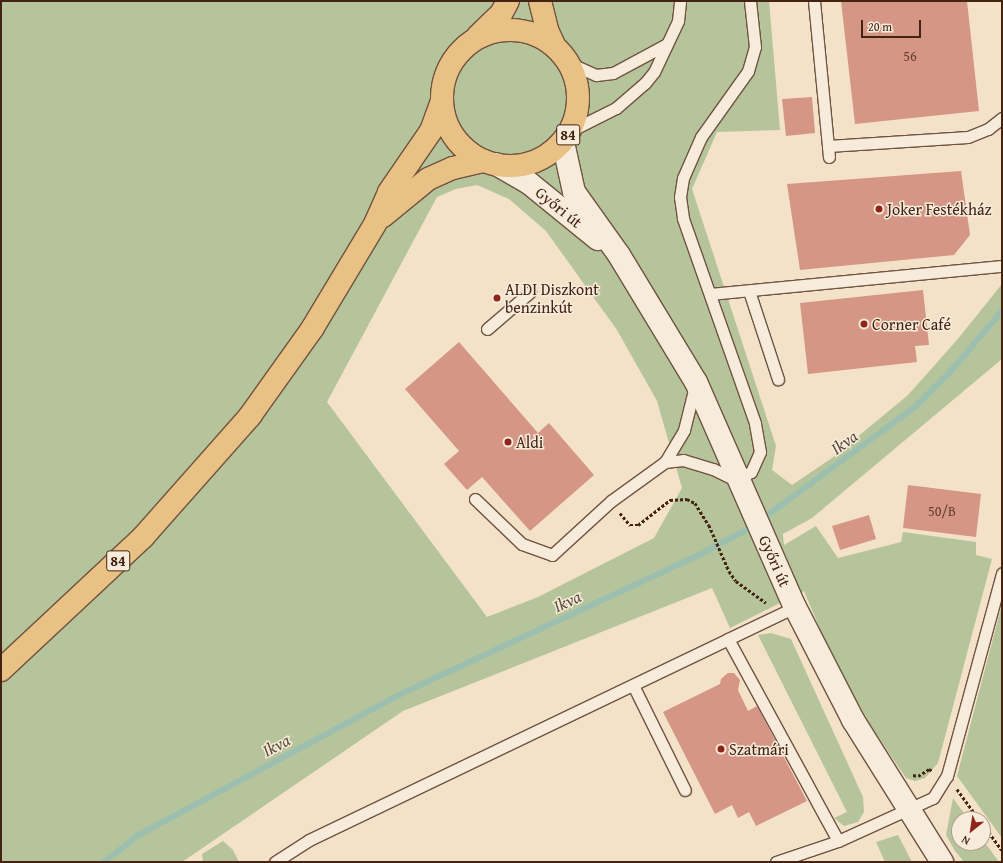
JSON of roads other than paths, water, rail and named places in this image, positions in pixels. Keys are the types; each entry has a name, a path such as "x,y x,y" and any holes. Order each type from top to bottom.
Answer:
{"main road":[{"name":"84","path":"1,670 143,537 228,444 312,329 375,224 389,192 430,131 441,103 443,84 453,62 501,14 508,1"},
{"name":"84","path":"375,224 428,179 453,168 490,163 523,165 540,160 552,153 566,137 577,114 579,99 576,80 569,63 554,45 546,30 540,1"},
{"name":"84","path":"477,38 494,31 509,30 540,36 554,45"},
{"name":"84","path":"441,103 447,125 457,141 490,163"},
{"name":"Győri út","path":"566,137 574,192 619,255 696,382 742,484 770,552 788,610 907,810 942,862"},
{"name":"Győri út","path":"490,163 529,183 619,255"}],"lane":[{"path":"566,137 630,98 654,72 678,21 680,1"},
{"path":"665,462 683,460 713,468 742,484 751,472 760,452 755,423 683,218 680,197 683,178 701,137 748,71 755,47 750,1"},
{"path":"814,1 829,151 968,137 988,129 1002,118"},
{"path":"569,63 596,75 614,73 667,44"},
{"path":"710,294 1002,266"},
{"path":"749,291 778,379"},
{"path":"487,329 530,292"},
{"path":"475,499 522,544 552,555 611,501 665,462 684,430 696,382"},
{"path":"776,862 838,841 933,798 947,776 1002,573"},
{"path":"281,860 309,840 633,686 788,610"},
{"path":"728,639 838,841"},
{"path":"633,686 685,790"}],"waterway":[{"name":"Ikva","path":"104,862 137,836 403,693 693,558 750,528 916,406 950,372 1002,311"}],"place":[{"name":"Joker Festékház","path":"879,209"},
{"name":"ALDI Diszkont benzinkút","path":"497,298"},
{"name":"Corner Café","path":"864,324"},
{"name":"Aldi","path":"508,442"},
{"name":"Szatmári","path":"721,749"}]}
